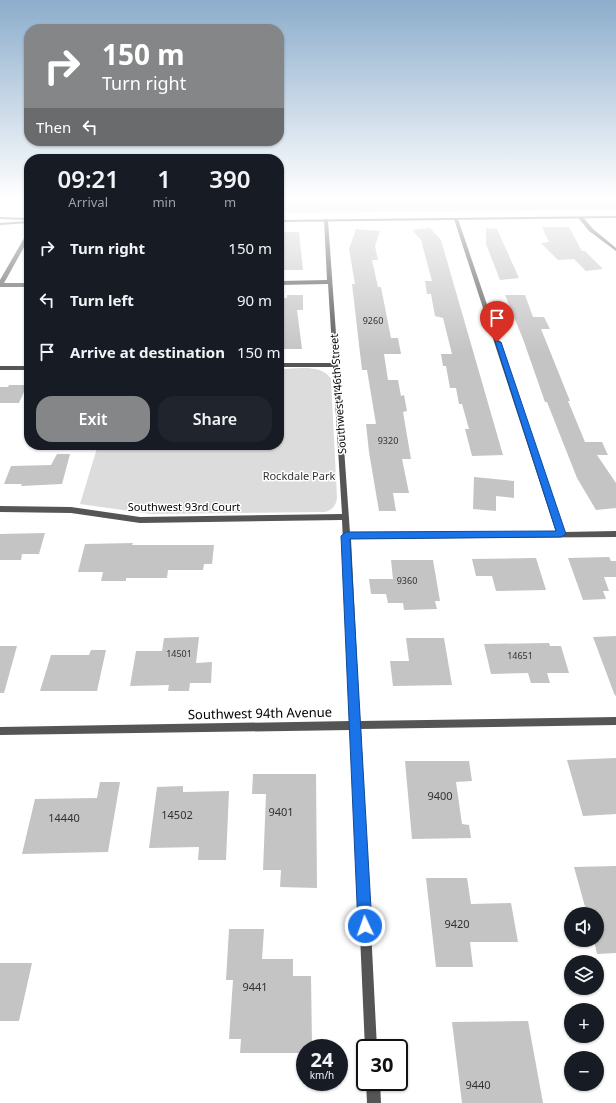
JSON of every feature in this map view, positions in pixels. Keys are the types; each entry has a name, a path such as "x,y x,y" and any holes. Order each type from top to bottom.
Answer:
{"street":[{"path":"20,250 0,285 24,285"},
{"name":"Southwest 146th Street","path":"327,250 346,517 371,1039"},
{"path":"466,250 561,534"},
{"path":"284,283 329,282"},
{"path":"284,365 336,365"},
{"path":"0,368 24,368"},
{"name":"Southwest 93rd Court","path":"0,509 71,510 140,520 346,517"},
{"path":"346,536 616,534"},
{"name":"Southwest 94th Avenue","path":"0,730 616,720"},
{"path":"373,1091 374,1103"}],"green space":[{"name":"Rockdale Park","path":"284,369 315,369 327,374 331,379 337,498 335,505 330,510 325,512 151,514 80,504 96,450 284,450"}],"building":[{"path":"284,250 301,250 303,270 284,270"},
{"path":"349,250 376,250 378,260 372,260 378,287 381,287 391,338 398,338 401,354 384,354 388,380 398,380 401,396 404,395 407,411 403,412 411,459 402,459 409,493 393,493 396,511 379,511 366,424 376,424 367,370 362,370 352,284 355,284"},
{"path":"424,250 444,250 503,455 472,456 465,429 469,429 462,404 459,404 456,388 450,388 446,366 443,366 441,354 452,354 443,318 435,316 431,294 427,294 425,281 432,281"},
{"path":"489,250 507,250 519,278 500,280"},
{"path":"548,250 585,251 603,269 586,271 574,259 558,260"},
{"path":"287,295 303,295 303,310 297,310 302,349 284,349 284,298 287,298"},
{"path":"505,295 525,295 533,317 544,317 550,329 541,329 585,442 602,442 608,455 597,455 616,483 616,508 596,510 577,478 547,402 545,402 523,339"},
{"path":"9,385 24,385 24,392 19,403 0,403 0,387 8,387"},
{"path":"57,454 70,454 62,484 21,486 22,484 4,484 11,466 51,465"},
{"path":"474,477 514,481 514,498 496,496 496,511 473,509"},
{"path":"45,533 39,554 22,554 21,560 0,560 0,534"},
{"path":"133,543 132,545 214,545 212,564 204,564 203,570 168,570 167,578 126,578 126,581 101,581 103,572 78,572 85,544"},
{"path":"609,557 611,561 616,561 616,577 604,577 609,591 603,591 606,599 583,600 568,558"},
{"path":"536,558 546,590 496,591 492,576 476,576 472,559"},
{"path":"391,560 433,560 440,601 435,601 437,609 404,610 403,603 388,603 386,594 371,594 369,579 393,579"},
{"path":"616,636 616,695 615,696 593,637"},
{"path":"199,637 196,663 212,662 211,683 190,683 189,691 168,691 169,685 130,686 136,651 162,651 164,638"},
{"path":"406,638 444,638 452,685 393,686 390,661 409,661"},
{"path":"549,643 550,646 561,646 569,673 547,673 550,683 531,683 528,673 491,674 484,644"},
{"path":"0,646 17,646 4,693 0,693"},
{"path":"91,650 106,650 97,691 40,691 51,655 89,655"},
{"path":"616,758 616,814 583,816 567,760"},
{"path":"405,761 469,761 472,781 456,782 462,824 469,825 471,838 412,839"},
{"path":"253,774 316,774 317,888 280,887 281,870 263,870 266,794 252,794"},
{"path":"100,782 120,782 108,852 22,854 35,799 97,798"},
{"path":"183,786 183,792 229,791 226,860 198,860 199,847 149,848 157,787"},
{"path":"616,866 616,953 597,954 596,947 604,947 604,907 585,907 574,867"},
{"path":"426,878 467,878 471,904 511,903 518,942 470,942 473,967 436,967"},
{"path":"229,929 264,929 262,959 293,959 293,976 311,976 312,1039 296,1039 296,1053 240,1053 241,1039 229,1039 233,980 226,980"},
{"path":"0,963 32,963 19,1021 0,1021"},
{"path":"528,1021 543,1103 462,1103 452,1022"}],"route":[{"path":"365,926 346,536 561,534 497,342"}]}
